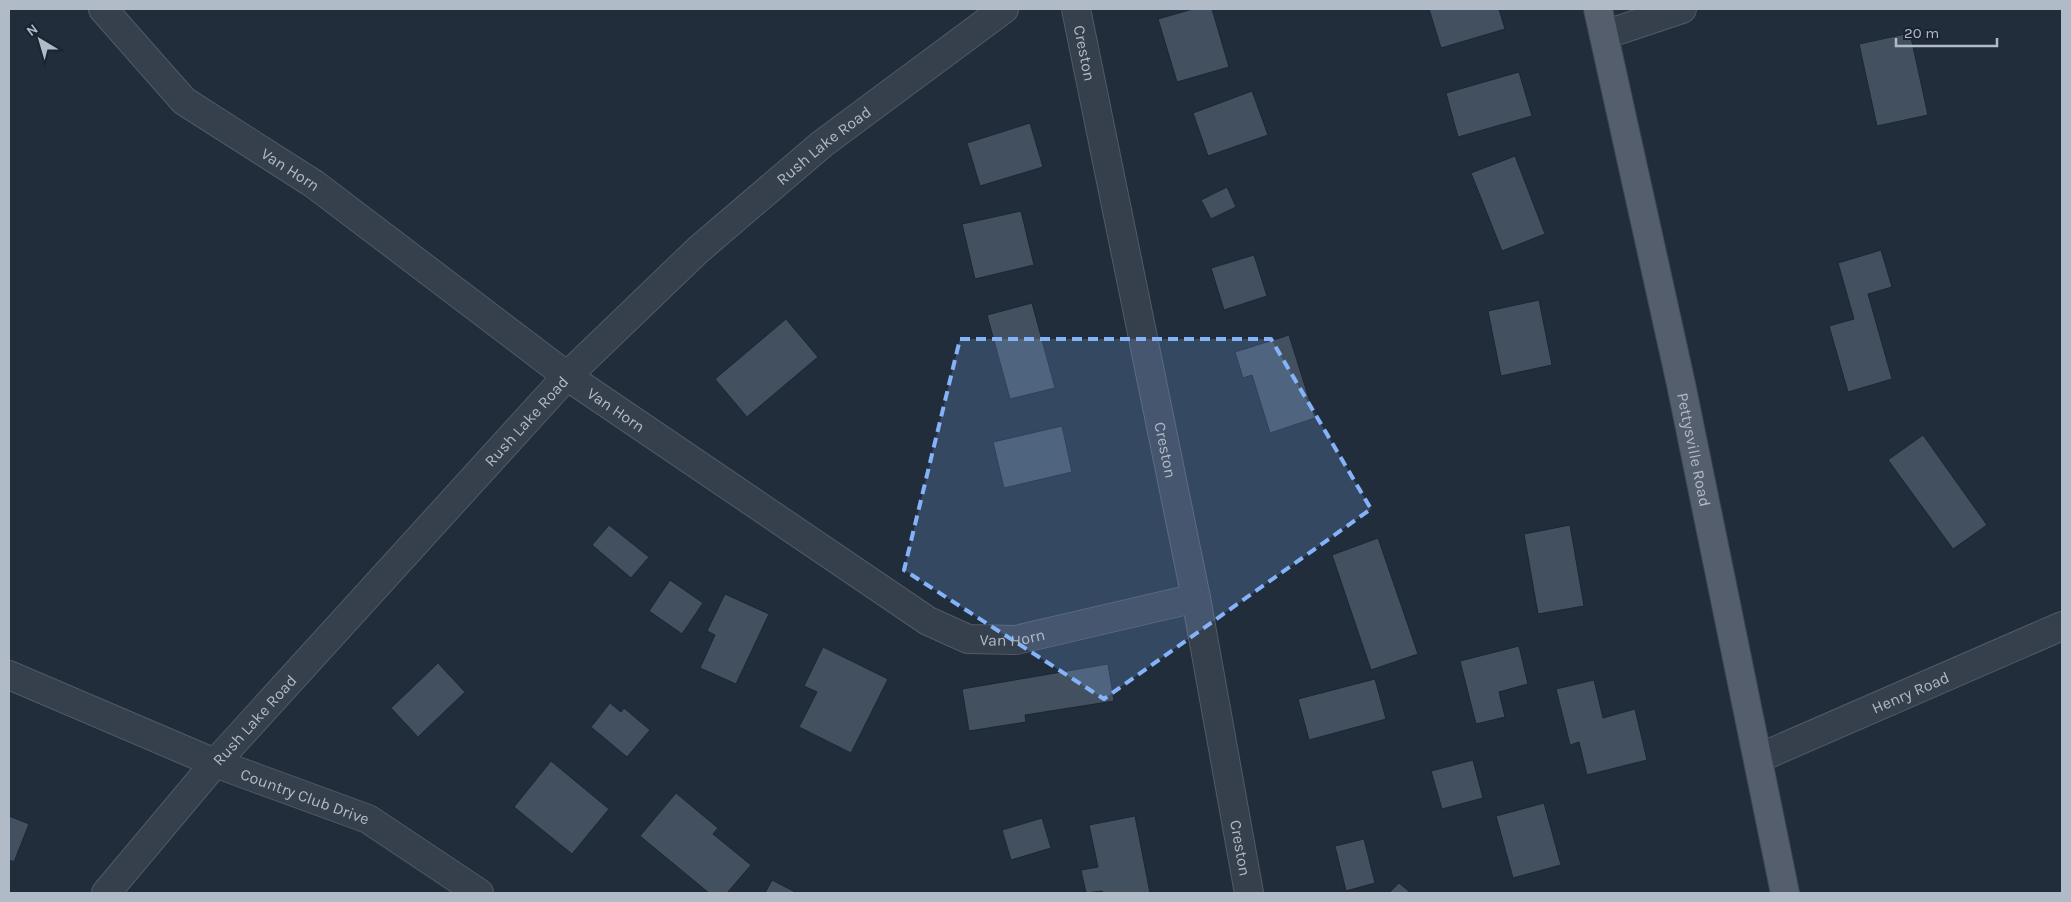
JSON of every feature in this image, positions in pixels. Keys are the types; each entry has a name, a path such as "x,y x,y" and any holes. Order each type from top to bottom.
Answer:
{"main road":[{"name":"Pettysville Road","path":"1598,9 1681,384 1759,758 1785,893"}],"street":[{"name":"Van Horn","path":"103,9 184,101 314,184 568,376 928,621 968,638 1016,640 1196,598"},
{"name":"Rush Lake Road","path":"106,893 215,763 568,376 698,250 822,144 1004,9"},
{"name":"Creston","path":"1076,9 1196,598 1249,893"},
{"path":"1604,36 1682,9"},
{"name":"Henry Road","path":"1759,758 2062,626"},
{"name":"Country Club Drive","path":"9,674 215,763 368,819 479,893"}],"highlighted area":[{"path":"960,339 1271,339 1371,509 1104,699 904,570"}],"building":[{"path":"1193,9 1212,9 1229,67 1177,82 1158,19"},
{"path":"1429,9 1499,9 1505,29 1441,48"},
{"path":"1910,33 1928,115 1877,126 1859,44"},
{"path":"1519,72 1532,116 1458,137 1446,93"},
{"path":"1252,91 1268,135 1208,156 1193,113"},
{"path":"1030,123 1043,167 980,186 967,143"},
{"path":"1515,156 1545,234 1502,251 1471,173"},
{"path":"1227,187 1236,207 1211,219 1201,200"},
{"path":"1021,211 1034,265 975,279 962,224"},
{"path":"1881,250 1892,287 1868,294 1892,379 1848,392 1829,326 1854,319 1838,263"},
{"path":"1254,255 1267,296 1224,310 1211,268"},
{"path":"1539,300 1552,365 1501,376 1488,311"},
{"path":"1032,303 1055,388 1010,399 987,315"},
{"path":"786,319 818,357 747,417 715,379"},
{"path":"1289,335 1315,418 1270,433 1252,375 1243,378 1235,352"},
{"path":"1062,426 1072,472 1004,488 993,442"},
{"path":"1923,435 1987,525 1953,549 1888,460"},
{"path":"609,525 649,557 631,578 592,545"},
{"path":"1570,525 1584,606 1538,614 1524,534"},
{"path":"1378,538 1418,654 1371,670 1332,555"},
{"path":"670,580 703,603 682,634 649,611"},
{"path":"725,594 769,614 736,684 700,668 715,635 707,631"},
{"path":"1519,646 1528,684 1499,692 1505,717 1476,724 1460,661"},
{"path":"823,647 888,679 851,753 799,727 817,692 804,686"},
{"path":"438,663 465,692 418,737 391,708"},
{"path":"1108,664 1114,701 1025,715 1026,722 969,731 962,689"},
{"path":"1375,679 1386,719 1309,740 1298,699"},
{"path":"1594,680 1603,718 1635,709 1647,760 1587,775 1579,742 1570,745 1556,689"},
{"path":"610,703 621,712 624,708 650,730 627,757 591,727"},
{"path":"1473,760 1483,798 1442,809 1431,771"},
{"path":"551,761 609,809 572,854 514,807"},
{"path":"676,793 718,828 713,834 751,865 727,893 709,893 640,836"},
{"path":"1544,803 1561,865 1513,878 1496,816"},
{"path":"9,816 29,824 14,862 9,860"},
{"path":"1135,816 1150,893 1103,893 1102,891 1086,893 1081,870 1098,867 1089,825"},
{"path":"1042,818 1051,848 1011,860 1002,830"},
{"path":"1364,839 1375,883 1346,891 1335,846"},
{"path":"772,880 797,893 765,893"},
{"path":"1399,883 1411,893 1389,893"}]}
